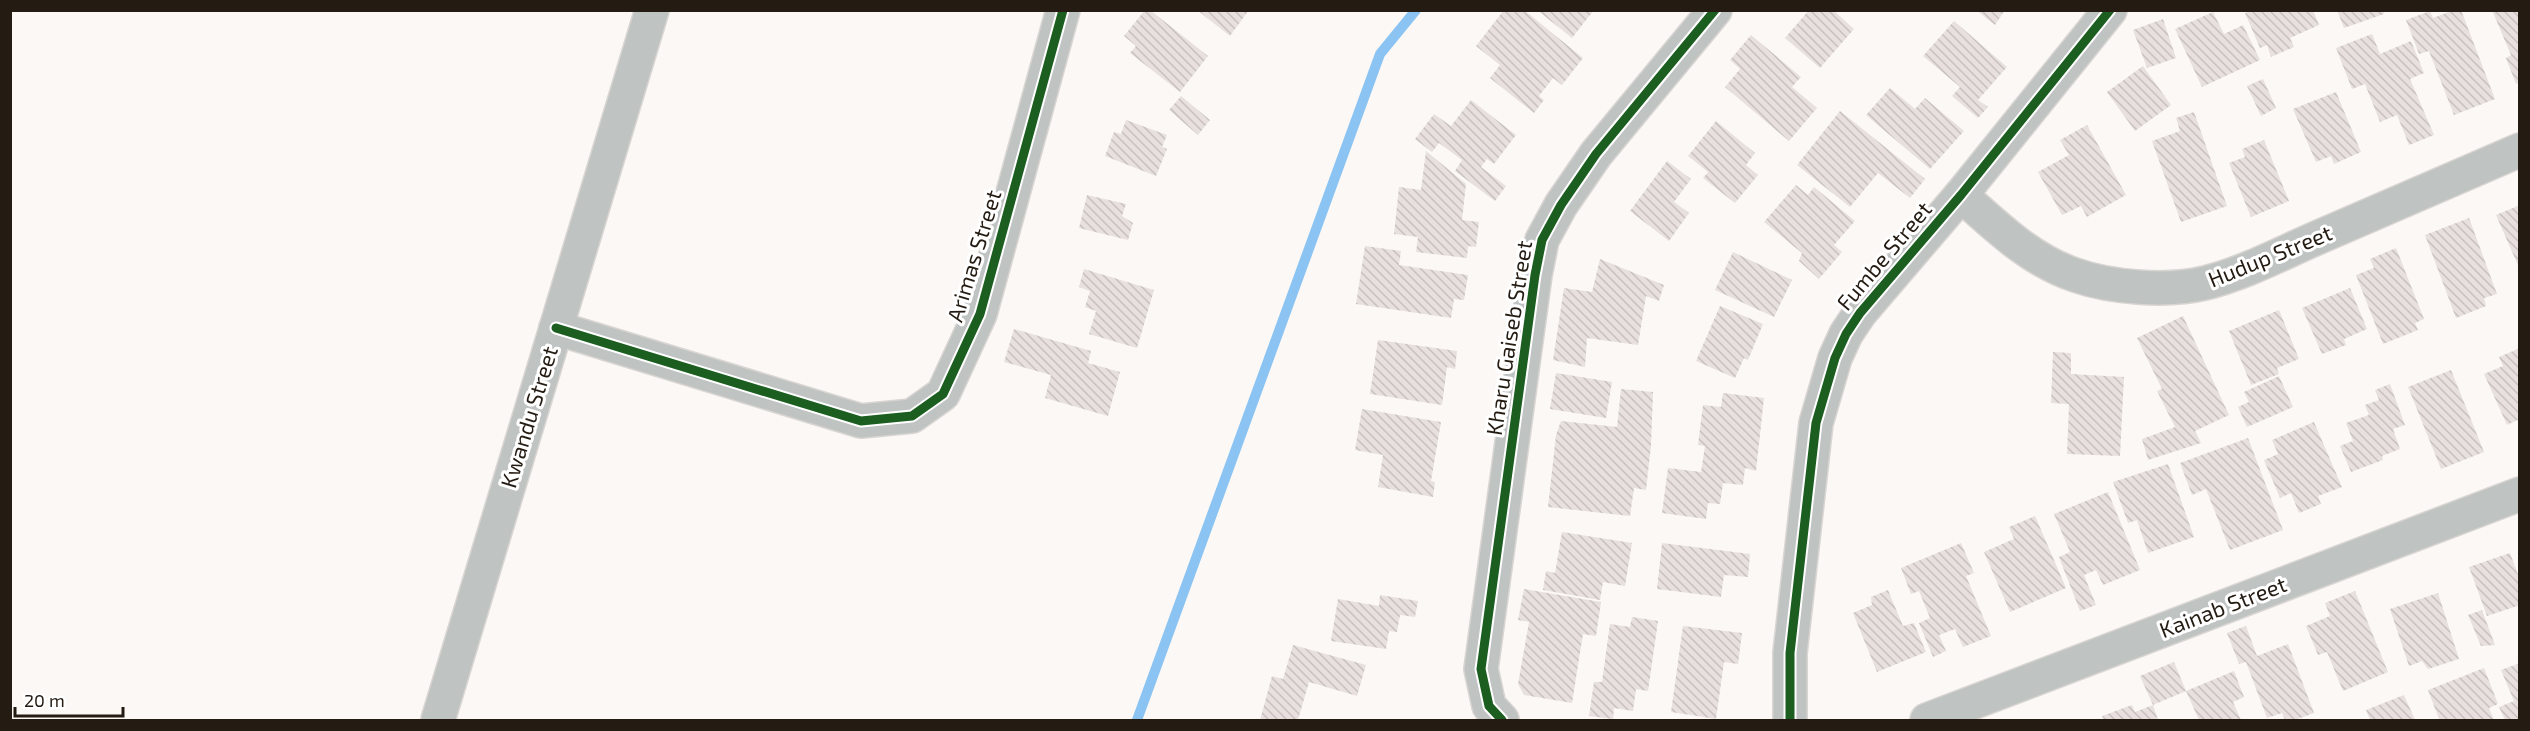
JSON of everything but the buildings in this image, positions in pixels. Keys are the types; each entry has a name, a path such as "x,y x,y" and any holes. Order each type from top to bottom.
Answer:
{"street":[{"name":"Kwandu Street","path":"438,720 652,10"},
{"name":"Arimas Street","path":"556,328 861,421 912,416 943,393 980,314 1063,10"},
{"name":"Kharu Gaiseb Street","path":"1502,720 1489,706 1481,669 1535,275 1542,240 1561,205 1596,154 1715,10"},
{"name":"Fumbe Street","path":"1790,720 1790,653 1816,423 1826,383 1846,334 1860,313 1961,195 2110,10"},
{"name":"Hudup Street","path":"1961,195 2019,246 2046,263 2076,276 2109,283 2172,288 2205,283 2252,267 2520,150"},
{"name":"Kainab Street","path":"1927,720 2520,494"}],"waterway":[{"path":"1137,720 1380,54 1416,10"}],"cycle path":[{"path":"556,328 861,421 912,416 943,394 980,314 1063,10"},
{"path":"1502,720 1489,706 1481,669 1535,275 1542,240 1561,205 1596,154 1715,10"},
{"path":"1790,720 1790,653 1816,423 1835,358 1846,334 1860,313 1961,195 2110,10"}]}
